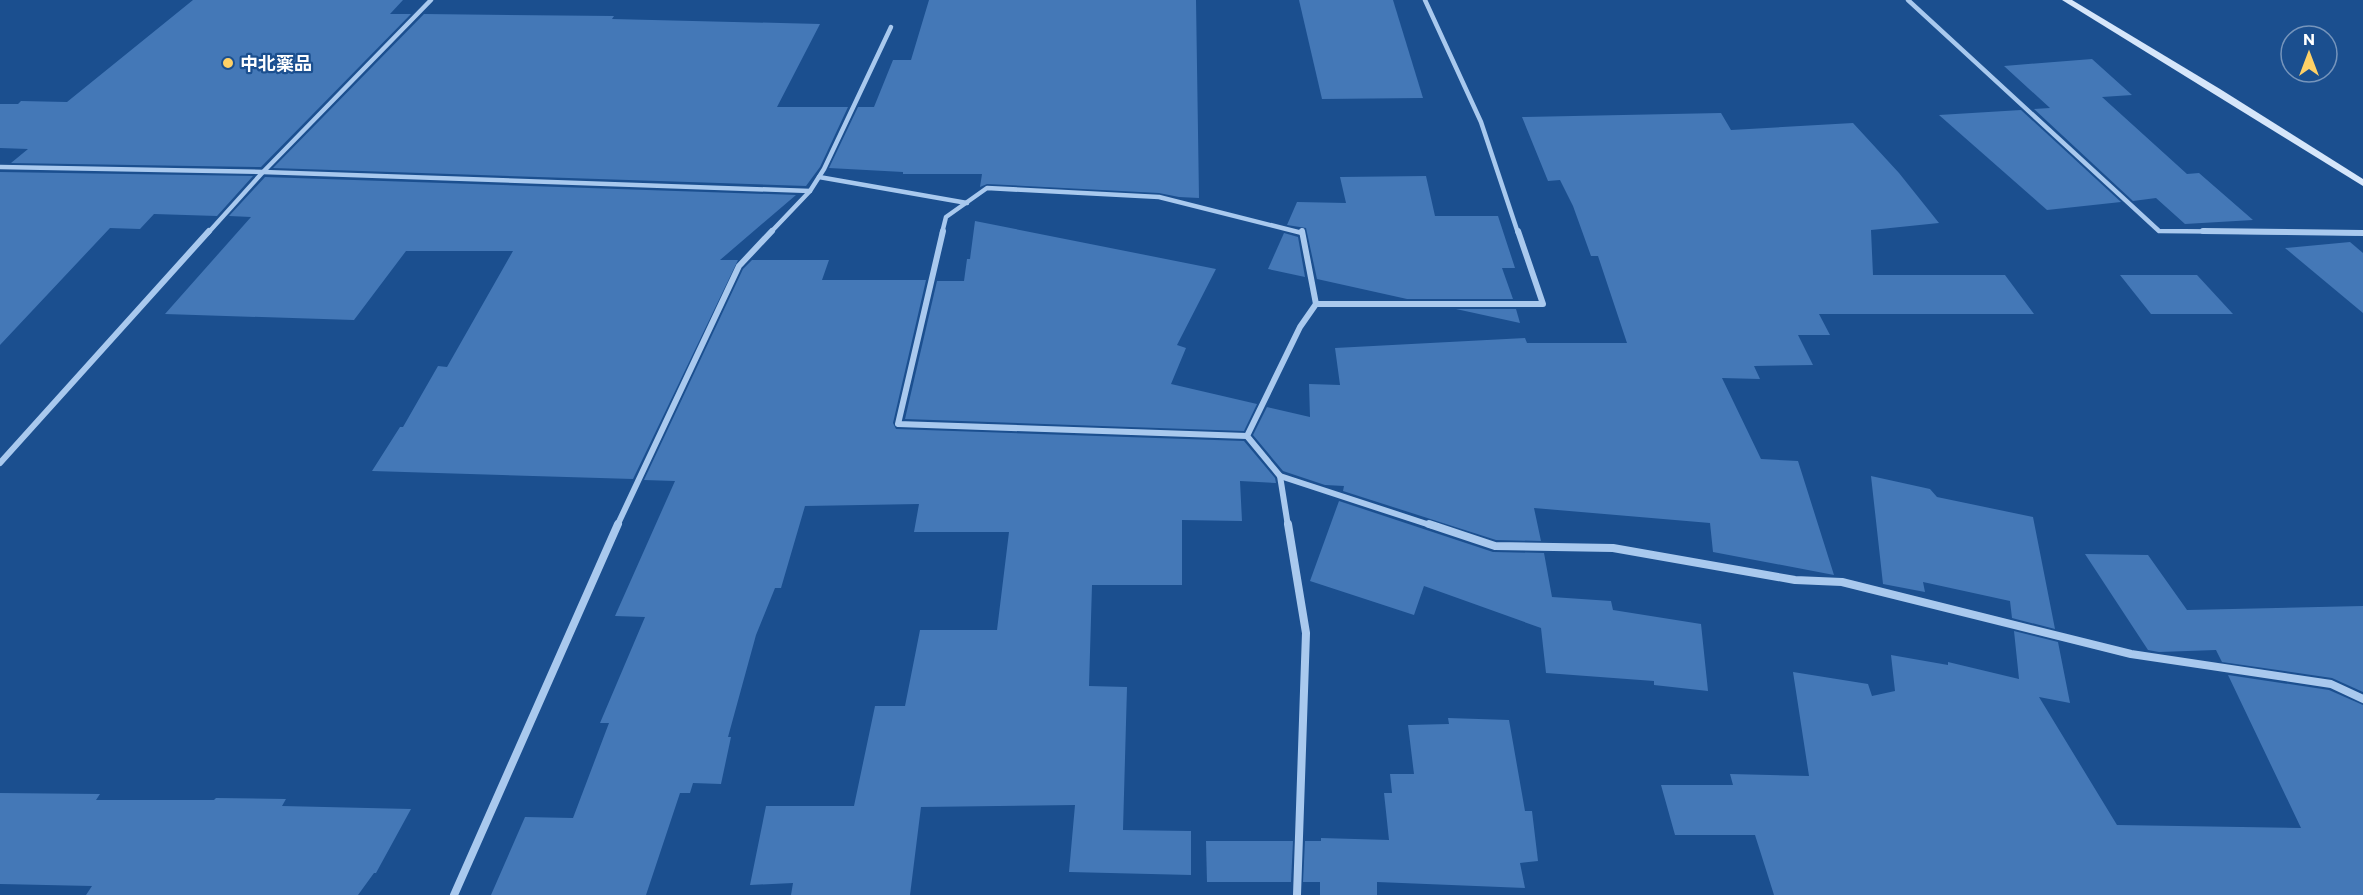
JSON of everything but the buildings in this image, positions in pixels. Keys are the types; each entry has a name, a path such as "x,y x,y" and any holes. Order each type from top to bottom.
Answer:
{"street":[{"path":"0,463 263,172 431,0"},
{"path":"1316,304 1543,304 1490,152 1482,122 1425,0"},
{"path":"1908,0 2159,231 2363,233"},
{"path":"2066,0 2363,183"},
{"path":"454,895 608,545 739,266 810,191 819,177 891,27"},
{"path":"0,166 263,172 810,191"},
{"path":"819,177 967,203"},
{"path":"1246,436 1300,327 1316,304 1302,231 1159,197 987,188 946,217 898,424 1246,436 1280,476 1306,633 1297,895"},
{"path":"1280,476 1495,546 1613,548 1795,580 1842,582 2131,654 2331,684 2363,699"}],"place":[{"name":"中北薬品","path":"228,63"}]}
